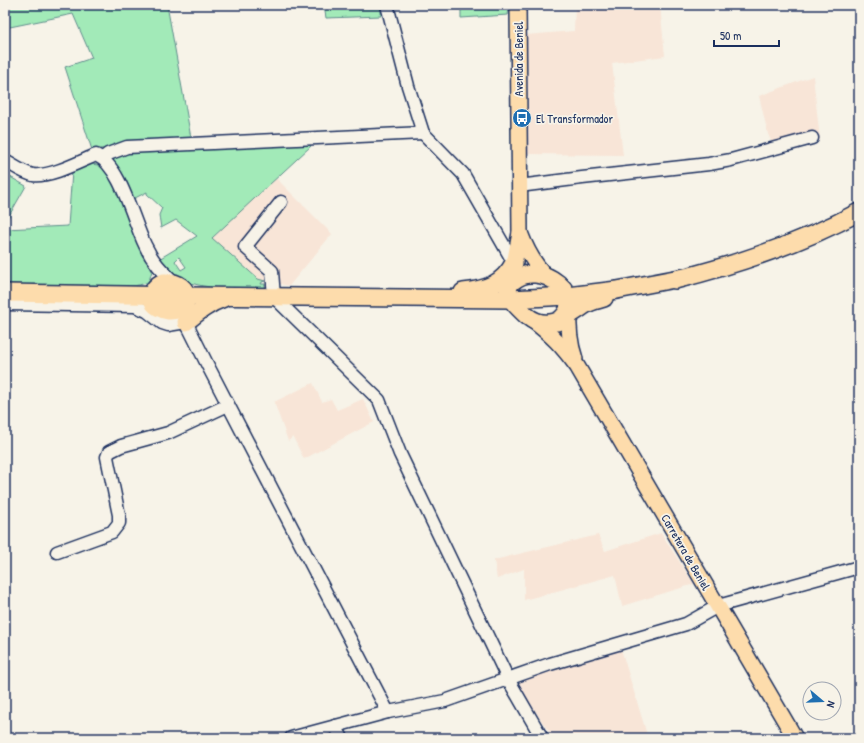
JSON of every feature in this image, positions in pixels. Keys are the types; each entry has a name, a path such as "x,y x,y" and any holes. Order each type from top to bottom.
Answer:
{"highway":[{"path":"396,298 486,307 546,323 595,300 743,261 789,244 859,212"},
{"path":"5,293 153,291 230,296 396,298 468,292 536,274 577,285 614,285 685,277"},
{"path":"547,277 562,287 568,313"},
{"path":"513,279 568,313"},
{"path":"513,279 532,320"},
{"path":"186,322 212,303 230,296"}],"main road":[{"name":"Avenida de Beniel","path":"518,5 520,233"},
{"path":"513,279 520,233"},
{"path":"520,233 525,247 537,267 547,277"},
{"path":"568,313 571,345 577,366"},
{"path":"532,320 551,334 561,344 577,366"},
{"name":"Carretera de Beniel","path":"577,366 794,738"}],"street":[{"path":"387,5 408,86 423,133 464,174 513,279"},
{"path":"103,158 108,154 126,147 423,133"},
{"path":"519,186 709,164 738,158 812,138"},
{"path":"5,161 32,175 45,175 96,156 103,158 115,173 145,246 153,291 175,314 186,322"},
{"path":"281,202 245,247 272,271 274,297 379,400 400,454 508,679 542,738"},
{"path":"153,291 160,269 182,292 186,322 388,712"},
{"path":"5,304 135,306 147,311 162,323 168,324 186,322"},
{"path":"57,552 112,532 119,523 119,515 107,457 109,452 121,446 168,433 228,405"},
{"path":"291,738 388,712 445,701 550,664 686,624 718,606 859,567"},
{"path":"335,726 342,738"}],"shaded area":[{"path":"575,5 660,5 665,56 612,63 623,155 525,154 526,35 574,31"},
{"path":"813,76 820,140 776,153 768,134 759,96"},
{"path":"276,178 332,234 289,286 258,279 212,238"},
{"path":"313,383 322,402 331,399 337,410 363,399 374,422 304,459 293,437 288,441 274,402"},
{"path":"661,533 694,584 622,606 615,575 524,600 524,569 497,579 494,560 598,535 605,551"},
{"path":"621,649 648,738 553,738 516,682"}],"green space":[{"path":"5,5 167,5 191,138 92,150 65,67 92,58 73,14 5,28"},
{"path":"324,5 381,5 381,16 326,18"},
{"path":"461,5 509,5 508,15 461,18"},
{"path":"309,143 311,146 212,238 258,279 265,281 261,284 265,284 263,289 217,288 205,286 183,280 172,273 159,259 197,236 176,220 161,228 159,215 162,208 147,194 147,192 131,200 113,161 113,158 117,156 134,153 213,147","holes":["179,257 186,267 181,270 175,261"]},
{"path":"91,164 105,166 110,172 152,271 149,281 139,285 104,288 5,284 5,229 68,226 72,172"},
{"path":"5,174 26,186 5,223"}],"place":[{"name":"El Transformador","path":"522,118"}]}
